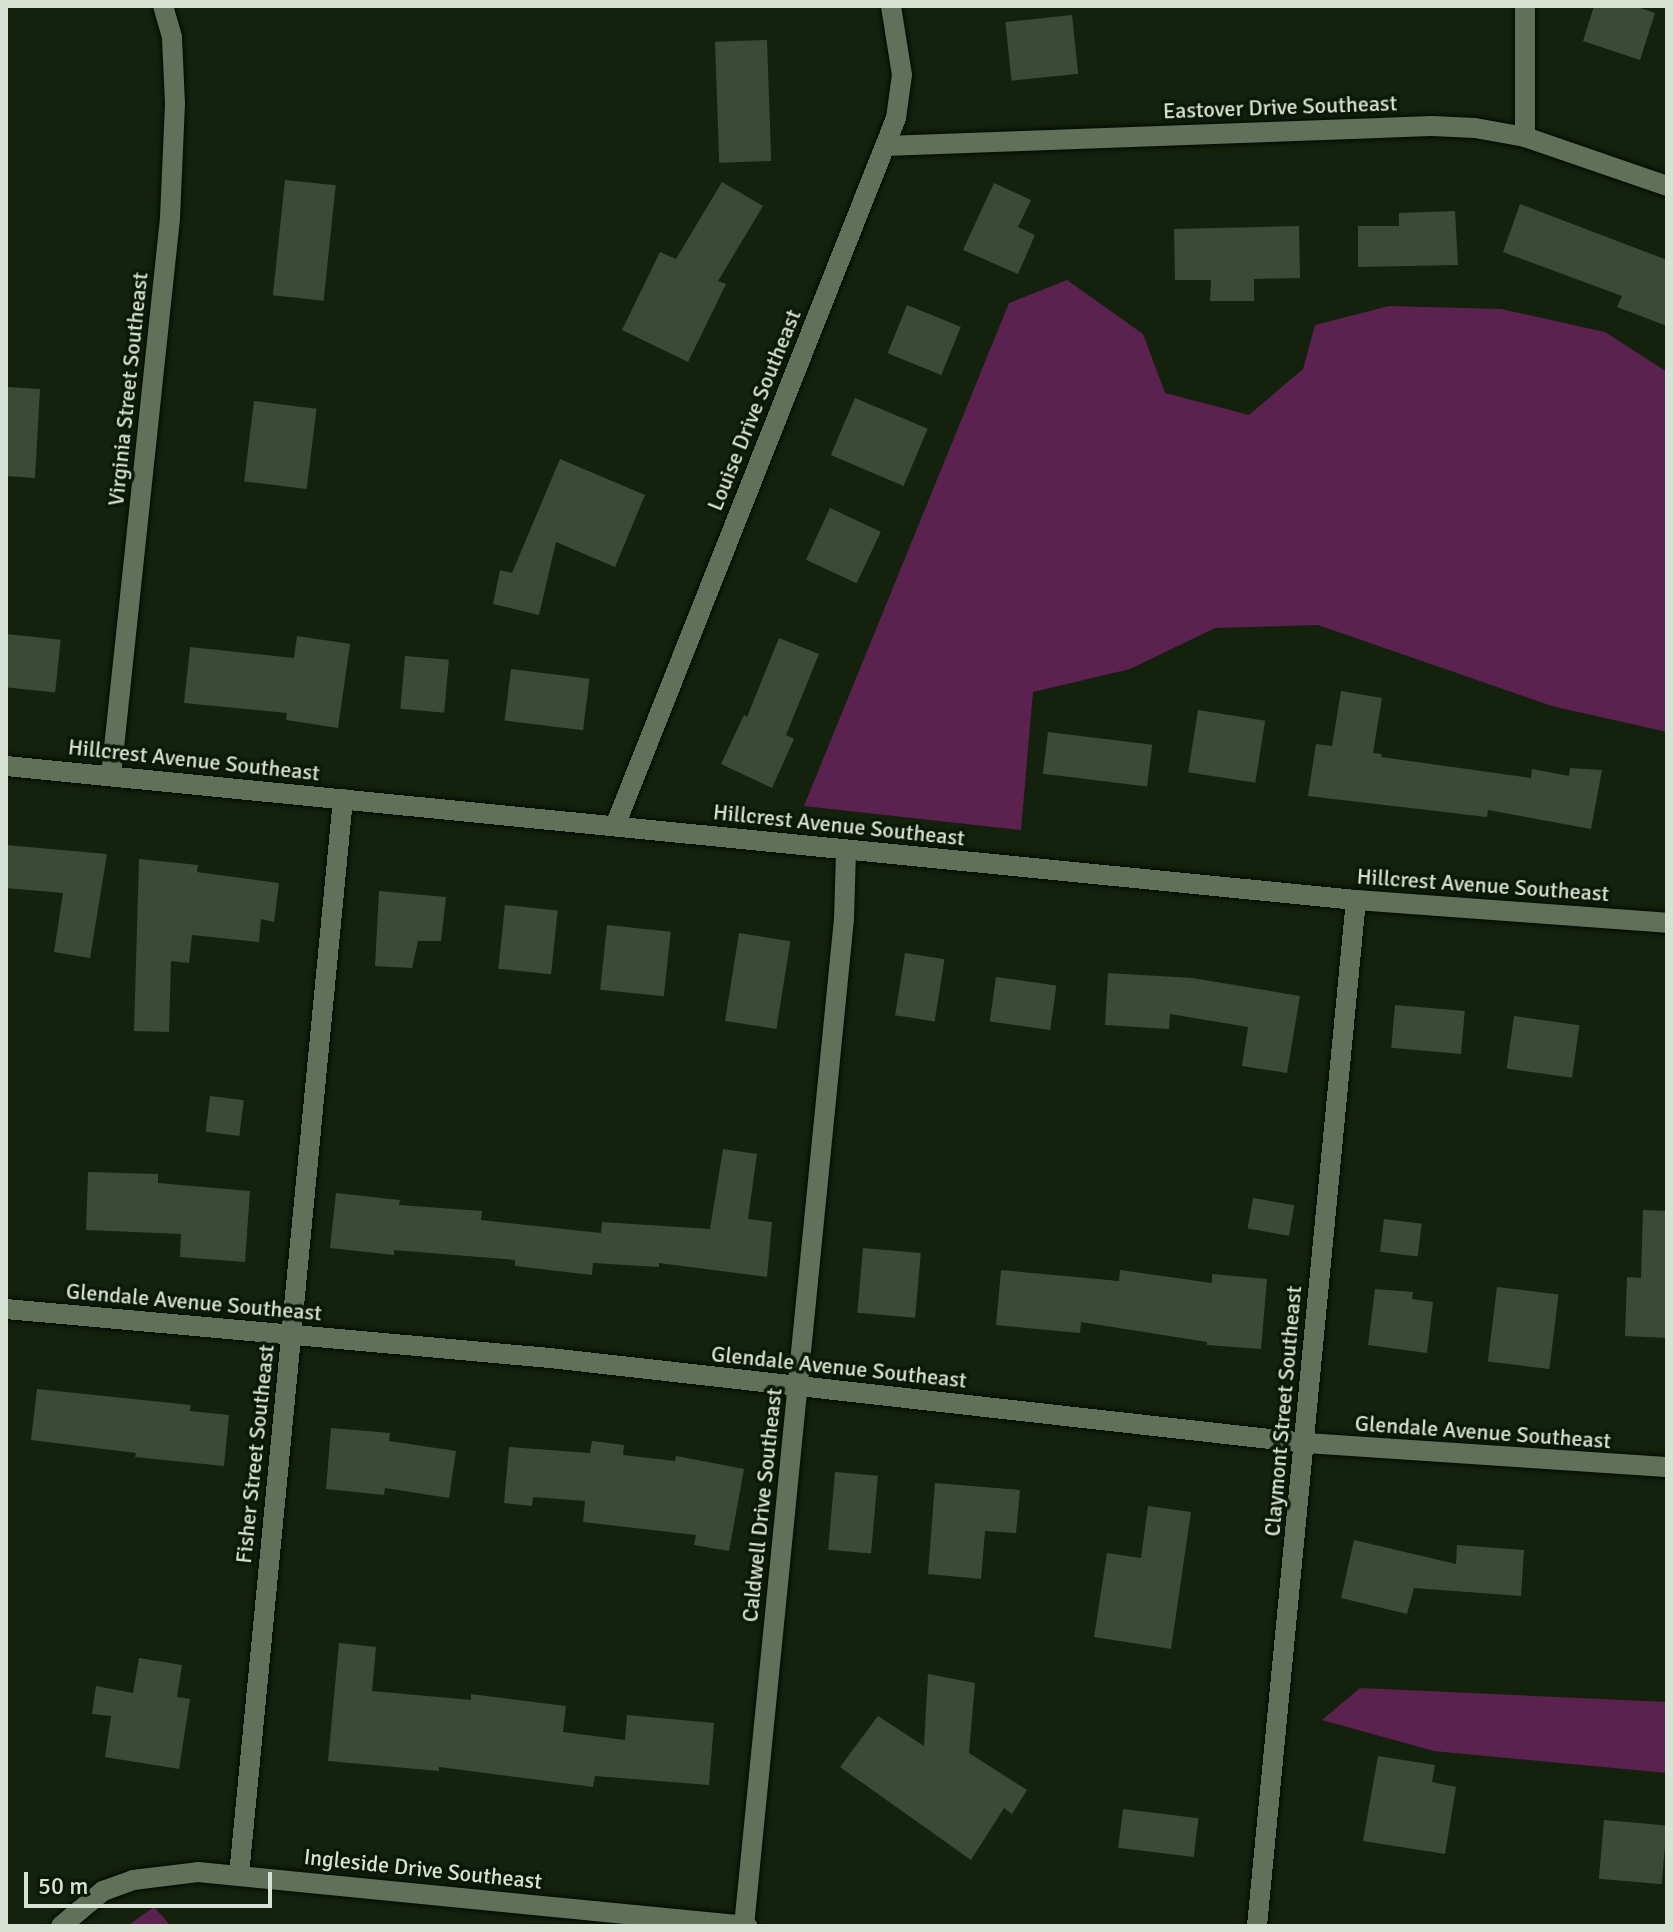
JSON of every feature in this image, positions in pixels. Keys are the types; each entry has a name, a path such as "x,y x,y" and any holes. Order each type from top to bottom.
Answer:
{"street":[{"name":"Virginia Street Southeast","path":"111,776 170,218 175,104 172,37 163,6"},
{"name":"Louise Drive Southeast","path":"615,826 896,118 902,75 891,6"},
{"path":"1525,6 1525,137"},
{"name":"Eastover Drive Southeast","path":"885,146 1432,126 1475,128 1525,137 1667,186"},
{"name":"Hillcrest Avenue Southeast","path":"6,766 1356,900 1667,923"},
{"name":"Fisher Street Southeast","path":"239,1875 343,799"},
{"name":"Caldwell Drive Southeast","path":"745,1926 844,919 846,850"},
{"name":"Claymont Street Southeast","path":"1257,1926 1356,900"},
{"name":"Glendale Avenue Southeast","path":"6,1309 550,1358 1305,1443 1667,1467"},
{"name":"Ingleside Drive Southeast","path":"61,1926 103,1891 133,1880 198,1872 745,1926"}],"shaded area":[{"path":"1067,280 1143,334 1165,393 1249,415 1303,369 1315,325 1389,306 1501,309 1605,332 1667,372 1667,732 1552,706 1318,625 1215,628 1130,669 1033,692 1021,830 804,806 1009,303"},
{"path":"1360,1688 1667,1702 1667,1773 1434,1751 1322,1720"},
{"path":"154,1907 171,1926 127,1926"}],"building":[{"path":"1594,6 1635,6 1655,13 1640,60 1583,41"},
{"path":"1072,15 1078,74 1012,81 1005,22"},
{"path":"767,40 771,161 719,163 715,42"},
{"path":"285,180 336,185 324,301 273,295"},
{"path":"722,182 763,206 718,281 726,284 688,362 622,330 660,252 676,259"},
{"path":"994,183 1031,200 1018,227 1035,235 1018,274 963,250"},
{"path":"1520,204 1667,260 1667,326 1617,307 1622,296 1503,252"},
{"path":"1455,211 1458,265 1358,267 1358,226 1399,226 1399,213"},
{"path":"1299,226 1300,278 1254,279 1254,301 1210,301 1211,280 1175,280 1174,229"},
{"path":"907,305 961,327 941,375 888,353"},
{"path":"6,387 40,389 35,478 6,476"},
{"path":"855,398 928,429 903,486 831,455"},
{"path":"254,401 317,409 307,489 244,481"},
{"path":"560,459 645,495 615,567 556,542 539,615 493,604 500,570 512,573"},
{"path":"830,508 881,532 857,583 806,560"},
{"path":"6,634 61,640 55,692 6,687"},
{"path":"297,636 350,644 338,728 286,720 287,713 184,703 190,647 294,658"},
{"path":"779,638 819,654 786,735 794,739 772,788 721,764 744,715 747,717"},
{"path":"405,656 449,660 444,713 400,709"},
{"path":"511,669 589,679 583,730 505,721"},
{"path":"1341,691 1382,698 1373,753 1382,754 1381,757 1531,778 1532,769 1569,776 1570,768 1602,770 1591,829 1488,810 1487,817 1308,796 1316,744 1332,746"},
{"path":"1198,710 1265,721 1255,783 1188,772"},
{"path":"1048,732 1152,745 1147,786 1043,774"},
{"path":"6,845 107,854 90,958 54,952 63,893 6,888"},
{"path":"139,859 198,865 197,872 279,883 274,922 261,919 259,942 192,935 189,963 171,961 169,1032 134,1031"},
{"path":"379,891 446,897 441,941 418,941 412,968 375,966"},
{"path":"505,905 558,911 551,974 498,969"},
{"path":"607,925 671,932 664,996 600,990"},
{"path":"739,933 790,941 776,1029 725,1021"},
{"path":"905,953 945,959 935,1021 895,1015"},
{"path":"1108,973 1192,978 1300,996 1287,1073 1242,1066 1248,1027 1170,1014 1169,1029 1105,1025"},
{"path":"996,977 1056,985 1050,1030 990,1022"},
{"path":"1395,1005 1465,1011 1461,1054 1391,1048"},
{"path":"1514,1016 1579,1025 1572,1078 1507,1068"},
{"path":"210,1096 244,1100 239,1136 206,1132"},
{"path":"723,1149 757,1154 748,1219 772,1222 767,1277 659,1263 659,1267 593,1263 592,1275 515,1266 515,1260 394,1250 394,1255 330,1248 336,1193 400,1200 399,1205 482,1211 481,1220 601,1233 602,1222 710,1229"},
{"path":"88,1172 158,1174 158,1183 250,1191 245,1262 180,1257 181,1234 86,1230"},
{"path":"1253,1198 1294,1205 1289,1236 1248,1229"},
{"path":"1643,1210 1667,1211 1667,1338 1625,1336 1627,1277 1641,1278"},
{"path":"1384,1219 1422,1224 1418,1256 1380,1252"},
{"path":"863,1248 921,1253 915,1318 857,1313"},
{"path":"1001,1270 1119,1281 1120,1270 1212,1283 1212,1274 1267,1279 1261,1349 1207,1345 1207,1342 1081,1322 1080,1333 996,1325"},
{"path":"1497,1287 1559,1295 1549,1369 1488,1361"},
{"path":"1375,1289 1413,1292 1412,1299 1433,1302 1427,1353 1368,1345"},
{"path":"37,1389 191,1405 190,1411 229,1415 224,1466 135,1457 136,1453 31,1440"},
{"path":"331,1428 390,1433 389,1441 456,1451 449,1498 385,1488 384,1495 326,1489"},
{"path":"592,1441 624,1445 623,1455 675,1461 676,1456 744,1469 729,1551 694,1545 696,1535 583,1522 585,1501 533,1497 532,1506 504,1503 509,1447 590,1453"},
{"path":"835,1472 878,1476 871,1553 828,1550"},
{"path":"935,1483 1020,1490 1016,1533 985,1531 981,1579 928,1574"},
{"path":"1148,1506 1191,1512 1171,1649 1094,1637 1107,1553 1141,1558"},
{"path":"1354,1540 1456,1564 1457,1545 1524,1550 1521,1596 1414,1588 1407,1614 1341,1598"},
{"path":"339,1643 376,1647 372,1691 471,1700 471,1694 566,1706 563,1732 625,1740 627,1715 714,1723 709,1785 595,1776 593,1787 439,1767 439,1771 328,1761"},
{"path":"139,1658 182,1665 177,1697 190,1699 179,1769 105,1757 111,1716 92,1714 96,1686 133,1693"},
{"path":"928,1674 975,1683 969,1753 1027,1790 1012,1814 1004,1808 971,1860 840,1767 878,1716 924,1746"},
{"path":"1378,1756 1435,1765 1432,1782 1456,1787 1445,1854 1363,1841"},
{"path":"1123,1809 1198,1818 1194,1857 1118,1848"},
{"path":"1604,1820 1667,1825 1662,1884 1599,1879"}]}
